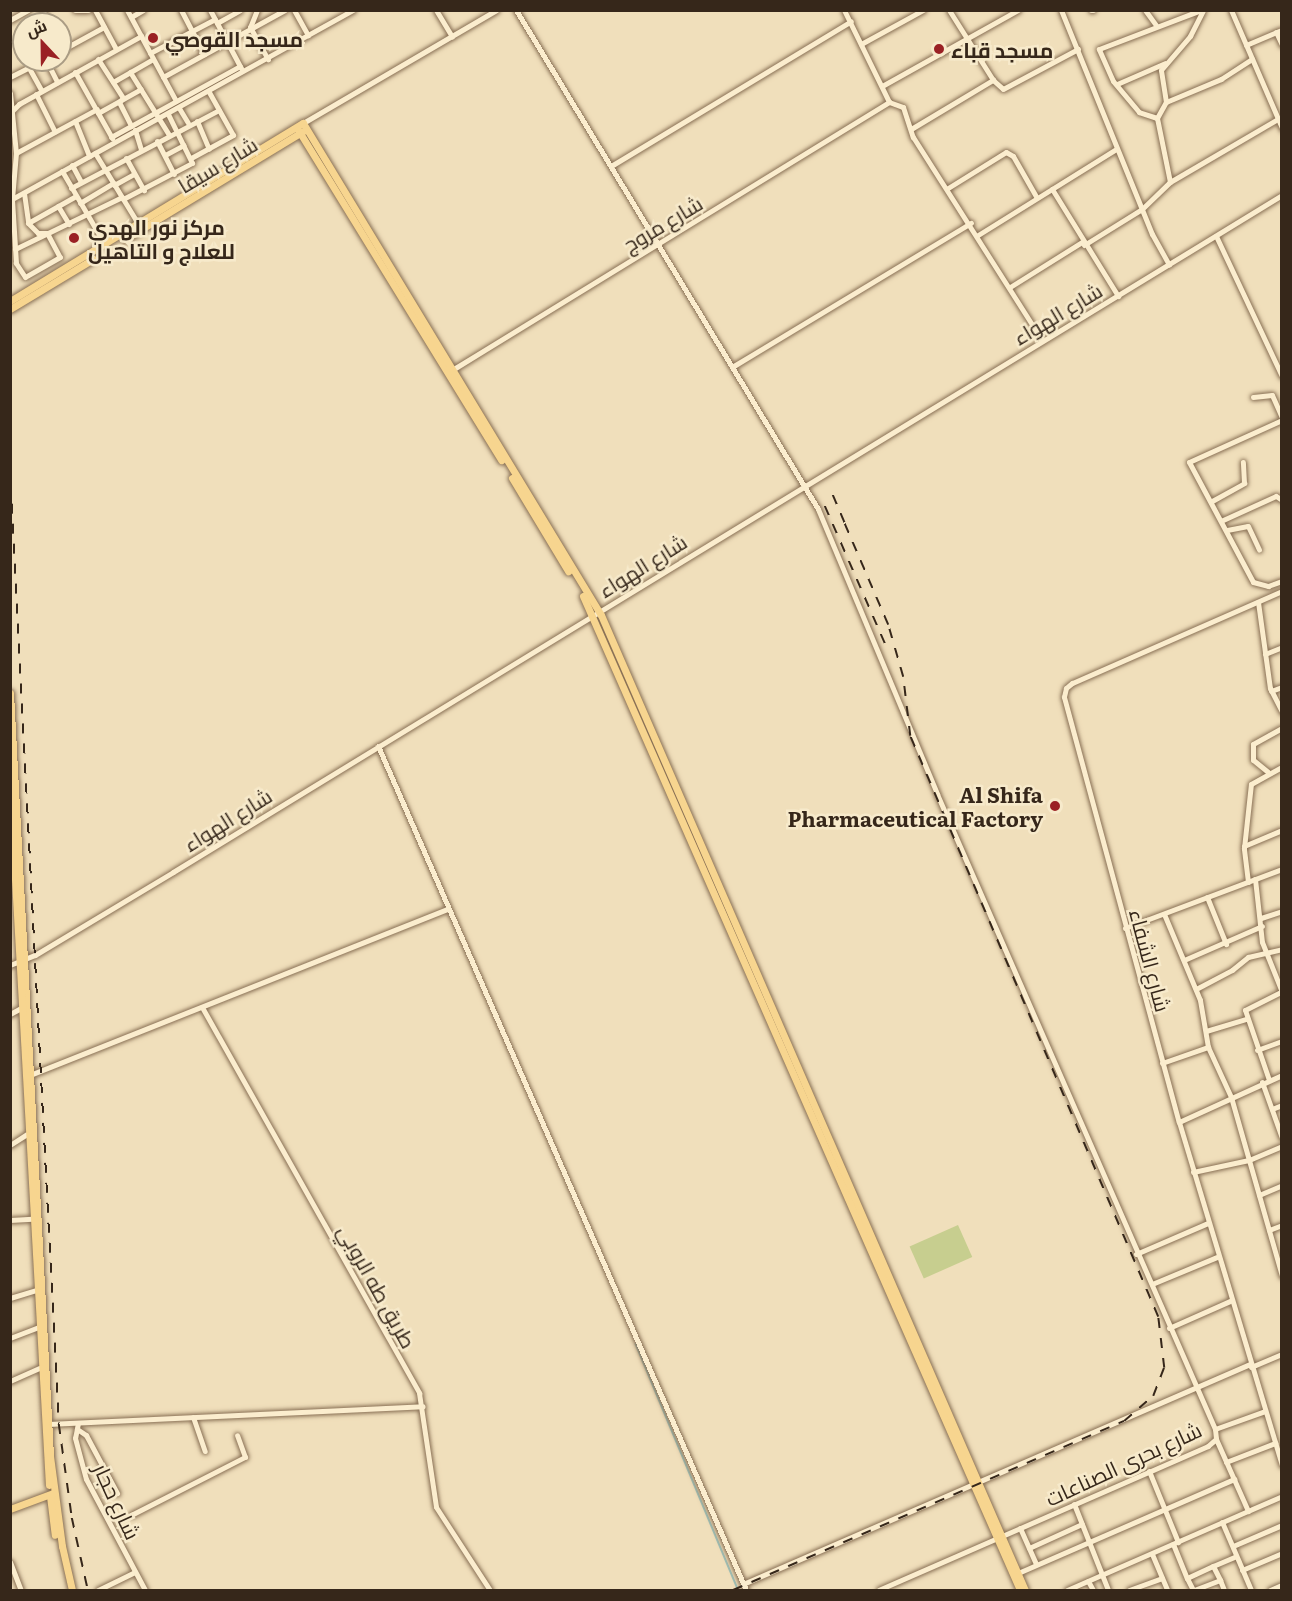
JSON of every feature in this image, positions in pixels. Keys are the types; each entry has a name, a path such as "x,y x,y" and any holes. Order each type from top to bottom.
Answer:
{"main road":[{"name":"شارع سيقا","path":"10,301 302,128"},
{"name":"شارع سيقا","path":"10,309 302,128"},
{"path":"302,128 452,370 510,471"},
{"path":"302,128 596,614 1020,1590"},
{"path":"10,693 15,885"},
{"path":"10,790 30,1075 32,1219 39,1368 51,1491 71,1590"},
{"path":"21,960 27,1134 32,1171 51,1491"},
{"path":"10,1507 51,1491"},
{"path":"999,1538 1025,1590"}],"street":[{"path":"10,20 28,10"},
{"path":"75,10 88,10"},
{"path":"95,10 116,49"},
{"path":"127,10 176,101"},
{"path":"131,17 143,10"},
{"path":"210,10 244,72"},
{"path":"150,52 240,10"},
{"path":"250,27 257,10"},
{"path":"163,77 250,27 285,10"},
{"path":"294,10 308,35"},
{"path":"133,128 168,114 353,10"},
{"path":"436,10 452,37"},
{"name":"شارع سيقا","path":"302,128 496,10"},
{"name":"شارع بحرى الصناعات","path":"516,10 804,485 1116,1209 1152,1284 1195,1388 1215,1429 1216,1439 1149,1471 879,1590"},
{"path":"844,10 889,102 903,107 911,129 1042,340"},
{"path":"861,44 923,10"},
{"path":"948,10 993,80 1009,88 1078,49"},
{"path":"882,87 1018,10"},
{"path":"1061,10 1116,149 1169,265"},
{"path":"1145,10 1156,25"},
{"path":"1157,118 1139,112 1117,84 1099,49 1187,12 1202,10"},
{"path":"1166,102 1160,75 1167,62 1190,36 1202,10"},
{"path":"182,11 204,54"},
{"path":"1232,11 1281,128"},
{"path":"611,165 851,21"},
{"path":"72,43 104,27"},
{"path":"250,27 268,59"},
{"path":"1246,45 1279,31 1281,45"},
{"path":"12,111 36,94 141,36"},
{"path":"98,59 123,98 119,102"},
{"path":"113,82 153,59"},
{"path":"1170,182 1157,118 1166,102 1221,79 1252,59"},
{"path":"1117,84 1167,62"},
{"path":"12,199 92,154 155,113 240,66"},
{"path":"31,72 42,91"},
{"path":"52,72 57,82"},
{"path":"75,72 113,140"},
{"path":"130,72 169,135"},
{"path":"911,129 993,80"},
{"path":"16,153 141,89"},
{"path":"191,158 233,135 209,92"},
{"path":"10,93 16,153 12,199 15,249 20,273 25,278 60,259 47,232"},
{"path":"36,94 55,132"},
{"path":"119,102 133,128 141,150"},
{"name":"شارع مروج","path":"452,370 889,102"},
{"path":"179,108 188,123"},
{"path":"1010,287 1142,209 1170,182 1276,116 1281,109"},
{"path":"71,188 188,123 219,110"},
{"path":"15,249 47,232 144,190 190,165 191,158 168,114"},
{"path":"75,121 92,154 105,169 139,225"},
{"path":"197,121 209,149"},
{"path":"157,141 174,174"},
{"path":"165,155 184,145"},
{"path":"978,235 1116,149"},
{"path":"948,188 1006,152 1013,156 1037,198"},
{"path":"126,158 144,190"},
{"path":"72,165 81,182"},
{"path":"62,171 106,246"},
{"path":"80,203 135,174"},
{"path":"1052,189 1083,243 1118,296"},
{"path":"24,193 28,223 38,233 47,232"},
{"name":"شارع الهواء","path":"10,965 596,614 1281,195"},
{"path":"28,223 76,196"},
{"path":"58,206 69,224"},
{"path":"732,367 971,223"},
{"path":"1216,236 1281,376"},
{"path":"1253,398 1272,395 1281,419 1189,462 1212,501 1253,582 1268,586 1281,581"},
{"path":"1212,501 1244,483 1242,462"},
{"path":"1222,520 1276,496 1281,500"},
{"path":"1227,530 1248,526 1259,550"},
{"name":"شارع الشفاء","path":"1281,591 1066,688 1068,715 1162,1063 1217,1257 1281,1466"},
{"path":"1258,602 1271,691 1281,712"},
{"path":"1265,654 1281,647"},
{"path":"1271,691 1281,687"},
{"path":"1268,772 1253,760 1253,744 1281,729"},
{"path":"378,746 447,909 605,1262 744,1587 975,1483 1195,1388 1281,1354"},
{"path":"1248,882 1244,846 1251,784 1268,772 1281,768"},
{"path":"1244,846 1281,830"},
{"path":"1125,928 1281,869"},
{"path":"1255,879 1266,955 1281,992 1248,1006 1246,1019 1257,1050 1281,1138"},
{"path":"1207,897 1226,944"},
{"path":"30,1075 203,1009 447,909"},
{"path":"1261,918 1281,910"},
{"path":"1164,914 1196,989 1208,1047 1231,1096 1281,1276"},
{"path":"1184,960 1226,944 1262,926"},
{"path":"1196,989 1248,957 1281,950"},
{"path":"10,1014 21,1008"},
{"name":"طريق طه الروبي","path":"203,1009 423,1406 436,1507 490,1590"},
{"path":"1206,1031 1246,1019"},
{"path":"1257,1050 1281,1041"},
{"path":"1162,1063 1208,1047"},
{"path":"1179,1122 1231,1096 1281,1076"},
{"path":"1272,1109 1281,1105"},
{"path":"10,1145 27,1134"},
{"path":"1193,1172 1249,1160 1281,1146"},
{"path":"1259,1195 1281,1185"},
{"path":"10,1220 32,1219"},
{"path":"1136,1254 1208,1223"},
{"path":"1269,1230 1281,1225"},
{"path":"1152,1284 1217,1257"},
{"path":"10,1298 36,1290"},
{"path":"1169,1328 1230,1301"},
{"path":"10,1338 38,1327"},
{"path":"10,1381 39,1368"},
{"path":"48,1424 77,1426 193,1417 423,1406"},
{"path":"1215,1429 1265,1411"},
{"path":"193,1417 205,1451"},
{"path":"77,1426 86,1436 117,1493"},
{"name":"شارع حجار","path":"77,1426 75,1438 86,1479 145,1590"},
{"path":"130,1515 245,1457 237,1435"},
{"path":"1216,1439 1248,1510"},
{"path":"1226,1462 1275,1443"},
{"path":"1149,1471 1165,1509 1187,1578 1194,1590 1220,1580"},
{"path":"1018,1573 1234,1479"},
{"path":"1067,1590 1076,1589 1088,1581 1281,1496"},
{"path":"1074,1504 1108,1590"},
{"path":"1222,1522 1251,1590"},
{"path":"1029,1548 1083,1524"},
{"path":"1233,1546 1281,1525"},
{"path":"1020,1528 1036,1564"},
{"path":"1242,1570 1281,1553"},
{"path":"1152,1554 1167,1590"},
{"path":"1187,1578 1236,1556"},
{"path":"10,1562 21,1590"},
{"path":"1213,1566 1224,1590"},
{"path":"98,1590 135,1572"},
{"path":"1129,1590 1162,1578"},
{"path":"1088,1581 1093,1590"},
{"path":"1270,1590 1281,1585"}],"green space":[{"path":"958,1225 972,1257 924,1279 910,1247"}],"waterway":[{"path":"636,1344 737,1587"}],"railway":[{"path":"10,464 59,1424 72,1518 88,1590"},
{"path":"833,495 846,526"},
{"path":"825,506 887,648"},
{"path":"733,1590 1124,1421 1153,1396 1164,1368 1158,1317 910,736 903,677 888,625 842,518"}],"place":[{"name":"مسجد القوصي","path":"153,38"},
{"name":"مسجد قباء","path":"939,49"},
{"name":"مركز نور الهدي للعلاج و التاهيل","path":"74,238"},
{"name":"Al Shifa Pharmaceutical Factory","path":"1055,806"}]}
